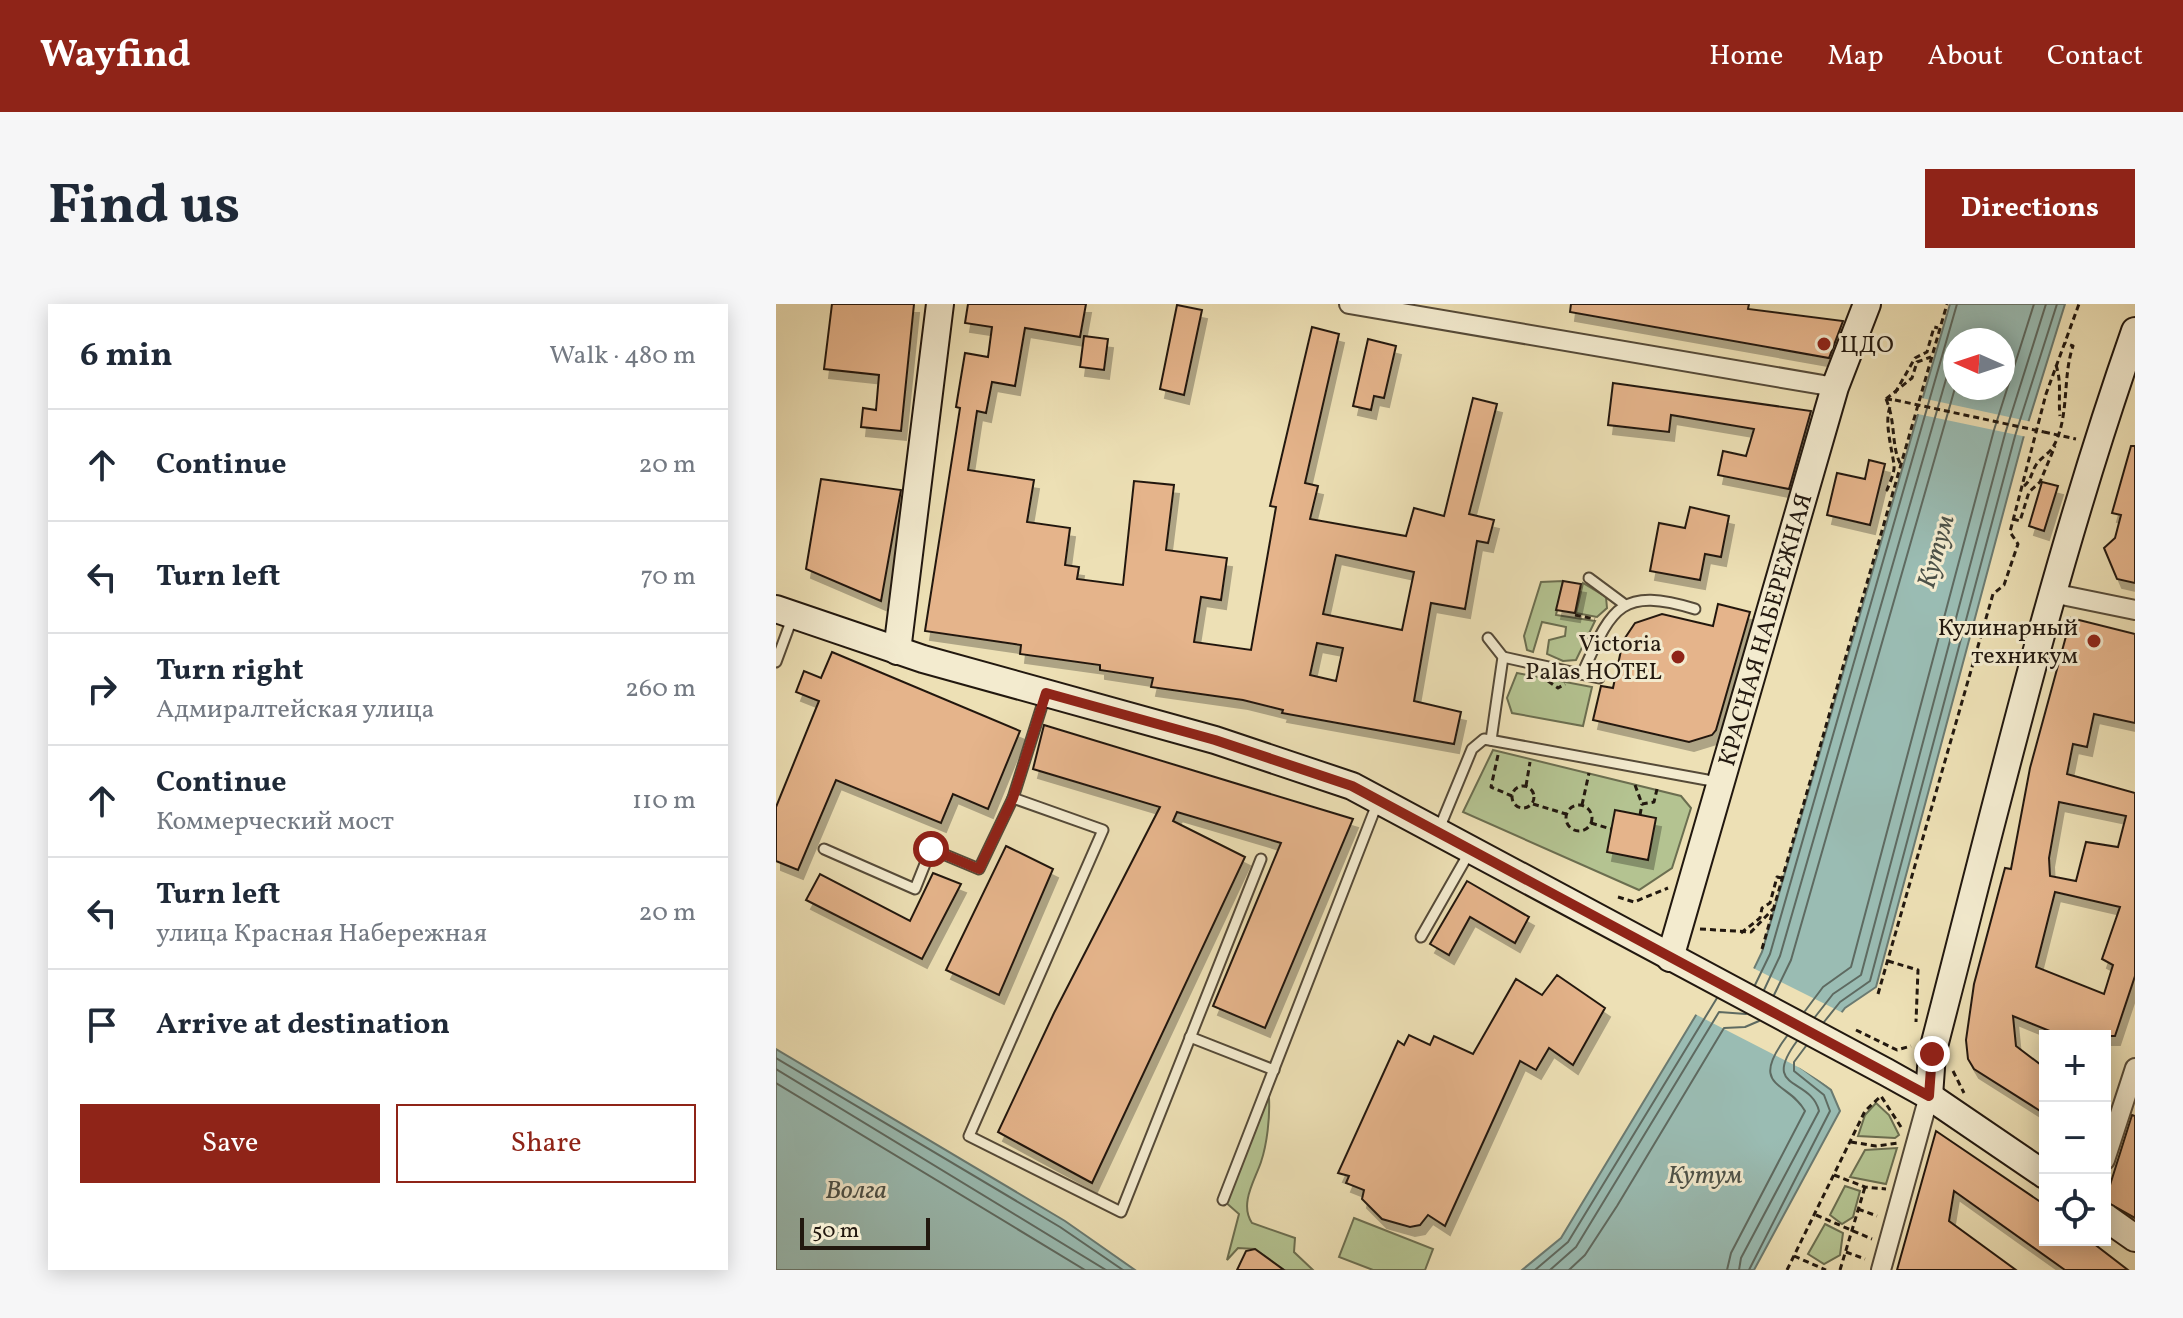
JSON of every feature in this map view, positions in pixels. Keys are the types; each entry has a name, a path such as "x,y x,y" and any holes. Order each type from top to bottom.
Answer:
{"main road":[{"path":"897,651 940,304"},
{"name":"КРАСНАЯ НАБЕРЕЖНАЯ","path":"1670,958 1835,387 1867,304"},
{"path":"1929,1096 1932,1054 2052,593 2096,444 2135,331"},
{"path":"785,612 897,651 1215,740 1352,786 1695,971 1892,1061 1929,1096 2044,1174"},
{"path":"2111,1221 2135,1238"}],"street":[{"path":"1349,304 1835,387"},
{"path":"2052,593 2135,610"},
{"path":"2111,1142 2135,1068"},
{"path":"1875,1265 1929,1096"}],"lane":[{"path":"1589,578 1624,604"},
{"path":"1582,674 1608,617 1624,604 1673,602 1695,609"},
{"path":"776,662 785,612"},
{"path":"1488,638 1503,657 1599,678"},
{"path":"1491,740 1503,657"},
{"path":"824,849 915,889 931,849 979,869 1013,798 1046,693"},
{"path":"1437,832 1472,749 1484,739 1707,780"},
{"path":"1013,798 1103,830 969,1136 1121,1212 1261,859"},
{"path":"1223,1200 1378,800"},
{"path":"1421,937 1470,850"},
{"path":"1190,1037 1274,1070"}],"path":[{"path":"1762,949 1947,304"},
{"path":"1878,994 1993,594 2004,585 2018,544 2010,532 2013,519 2056,365 2079,304"},
{"path":"1895,393 1915,358 1927,352 1934,327 1940,328"},
{"path":"2013,519 2020,521 2029,492 2040,482 2043,467 2052,458 2060,419 2067,403 2064,372 2073,346 2064,343"},
{"path":"1886,399 1912,378 1917,362 1931,357"},
{"path":"2056,365 2062,383 2057,394 2060,419"},
{"path":"1886,399 1897,435 1894,451 1900,463"},
{"path":"1886,399 2096,444"},
{"path":"1890,407 1887,414 1892,438 1889,452 1894,466 1887,490 1892,492"},
{"path":"2022,489 2033,477 2036,465 2055,445"},
{"path":"1575,615 1595,619"},
{"path":"1546,678 1558,688 1568,682"},
{"path":"1499,751 1491,787 1512,796 1519,808 1533,804 1566,814"},
{"path":"1526,786 1531,759"},
{"path":"1582,805 1589,773"},
{"path":"1635,785 1642,804 1640,815"},
{"path":"1512,796 1518,787 1526,786 1533,791 1533,804"},
{"path":"1642,804 1654,802 1657,789"},
{"path":"1582,805 1591,813 1591,823 1585,830 1576,831 1566,823 1566,814 1570,807 1582,805"},
{"path":"1591,823 1611,829"},
{"path":"1741,933 1760,918 1762,908 1770,903 1777,877 1782,878"},
{"path":"1618,897 1634,902 1671,886"},
{"path":"1698,939 1700,929 1751,932 1773,909"},
{"path":"1888,961 1918,970 1916,1030"},
{"path":"1892,1061 1916,1045"},
{"path":"1949,1064 1964,1093"},
{"path":"1787,1270 1865,1111 1881,1096 1904,1133 1899,1154"},
{"path":"1850,1142 1889,1146 1902,1142"},
{"path":"1834,1175 1865,1187 1890,1189"},
{"path":"1840,1270 1865,1187"},
{"path":"1858,1209 1882,1217"},
{"path":"1815,1214 1875,1240"},
{"path":"1875,1265 1875,1240 1879,1229"},
{"path":"1846,1252 1875,1265"},
{"path":"1794,1256 1826,1270"},
{"path":"1867,1270 1875,1265"}],"green space":[{"path":"1563,581 1556,615 1595,621 1576,660 1563,661 1547,654 1549,640 1565,636 1566,627 1542,622 1533,652 1527,650 1524,636 1541,582"},
{"path":"1583,583 1606,597 1607,608 1597,617 1576,613"},
{"path":"1517,673 1592,687 1583,726 1512,713 1507,698"},
{"path":"1493,750 1681,796 1691,808 1672,868 1639,890 1463,812"},
{"path":"1264,1095 1269,1098 1268,1131 1248,1200 1248,1216 1252,1223 1295,1238 1294,1252 1313,1270 1284,1270 1255,1249 1238,1248 1227,1260 1239,1214 1223,1200"},
{"path":"1876,1103 1889,1115 1899,1135 1895,1138 1858,1136 1865,1115"},
{"path":"1897,1148 1886,1184 1850,1177 1865,1150"},
{"path":"1845,1186 1860,1191 1853,1217 1842,1224 1830,1215"},
{"path":"1354,1218 1433,1249 1425,1270 1373,1270 1339,1257"},
{"path":"1825,1224 1843,1233 1840,1255 1824,1264 1808,1254"}],"water":[{"name":"Кутум","path":"1950,304 2065,304 2023,439 1876,987 1845,1008 1800,1067 1831,1090 1840,1111 1754,1270 1522,1270 1561,1238 1713,987 1740,998 1762,952 1943,328 1943,400 2015,400 2015,328 1943,328"},
{"name":"Волга","path":"776,1049 1065,1221 1135,1270 776,1270"}],"pier":[{"path":"1917,397 2032,422 2027,437 1913,413"},
{"path":"1751,967 1845,1014 1806,1067 1836,1091 1800,1068 1693,1013 1710,985 1738,993"}],"building":[{"path":"832,304 914,304 901,431 861,427 863,408 876,410 879,375 824,369"},
{"path":"968,304 1086,304 1080,337 1025,328 1015,386 992,382 986,413 977,411 968,470 1034,480 1027,522 1070,528 1065,565 1079,567 1077,579 1123,585 1134,481 1174,485 1166,550 1227,558 1221,600 1201,597 1194,642 1251,650 1276,507 1270,506 1312,327 1339,334 1305,483 1318,486 1310,519 1406,536 1414,508 1444,516 1473,398 1497,404 1469,514 1494,520 1488,543 1477,541 1465,609 1431,603 1414,701 1461,712 1454,744 1282,713 1283,710 1243,700 1151,687 1153,678 1100,670 1100,665 1020,654 1021,645 925,631 960,408 956,407 965,353 988,357 992,327 965,323","holes":["1336,555 1414,572 1402,630 1323,614","1317,643 1343,648 1336,681 1310,675"]},
{"path":"1571,304 1749,304 1748,309 1843,321 1829,358 1570,312"},
{"path":"1177,305 1202,310 1184,395 1160,389"},
{"path":"1084,336 1108,339 1104,370 1080,367"},
{"path":"1368,339 1396,346 1384,398 1374,396 1371,410 1353,406"},
{"path":"1613,383 1811,411 1789,489 1718,475 1723,451 1746,456 1754,429 1671,415 1669,432 1608,425"},
{"path":"2131,446 2135,446 2135,583 2117,579 2104,548 2115,538 2121,515 2112,513"},
{"path":"1869,460 1885,464 1870,525 1827,515 1837,473 1865,479"},
{"path":"821,479 901,490 881,601 806,569"},
{"path":"2042,482 2058,486 2044,531 2029,526"},
{"path":"1690,507 1729,516 1721,557 1705,554 1700,580 1650,571 1659,523 1685,528"},
{"path":"1563,581 1581,584 1575,613 1556,610"},
{"name":"Victoria Palas HOTEL","path":"1718,604 1750,612 1712,735 1689,742 1593,720 1601,686 1613,688 1623,641 1635,623 1662,614 1713,626"},
{"path":"2071,618 2135,634 2135,723 2094,714 2087,747 2073,744 2067,774 2135,793 2135,976 2115,1036 2111,1036 2111,1030 2047,1030 2013,1016 2016,1046 2039,1063 2039,1110 1974,1069 1968,1059 1966,1040 1974,984 2005,868 2011,869 2030,768","holes":["2059,802 2126,816 2118,847 2086,842 2076,881 2050,876 2049,858","2055,892 2120,907 2102,959 2113,965 2104,994 2036,967"]},
{"path":"832,652 1020,731 988,809 953,794 941,823 836,780 798,870 776,861 776,807 819,701 796,692 804,671 821,678"},
{"path":"1044,725 1353,819 1265,1028 1213,1006 1281,843 1177,812 1173,821 1245,857 1092,1183 998,1132 1054,1013 1160,807 1033,769"},
{"path":"1615,810 1656,818 1648,860 1607,852"},
{"path":"1006,846 1053,869 999,995 946,970"},
{"path":"933,873 961,884 922,959 806,900 820,874 910,921"},
{"path":"1467,881 1529,917 1515,943 1470,917 1449,955 1430,944"},
{"path":"1557,975 1605,1008 1573,1065 1549,1048 1536,1070 1520,1061 1445,1226 1428,1215 1420,1225 1410,1227 1382,1219 1362,1199 1364,1190 1346,1183 1349,1176 1338,1173 1398,1041 1404,1045 1409,1035 1430,1045 1434,1036 1473,1054 1516,979 1542,995"},
{"path":"2132,1115 2135,1116 2135,1218 2111,1204 2111,1182"},
{"path":"1936,1131 2039,1201 2039,1246 2097,1246 2128,1270 2065,1270 1954,1191 1949,1221 2016,1270 1897,1270"},
{"path":"1255,1249 1284,1270 1237,1270 1246,1251"}],"place":[{"name":"ЦДО","path":"1824,344"},
{"name":"Кулинарный техникум","path":"2094,641"},
{"name":"Victoria Palas HOTEL","path":"1678,657"}],"route":[{"path":"931,849 979,869 1013,798 1046,693 1215,740 1352,786 1929,1096 1932,1054"}]}
